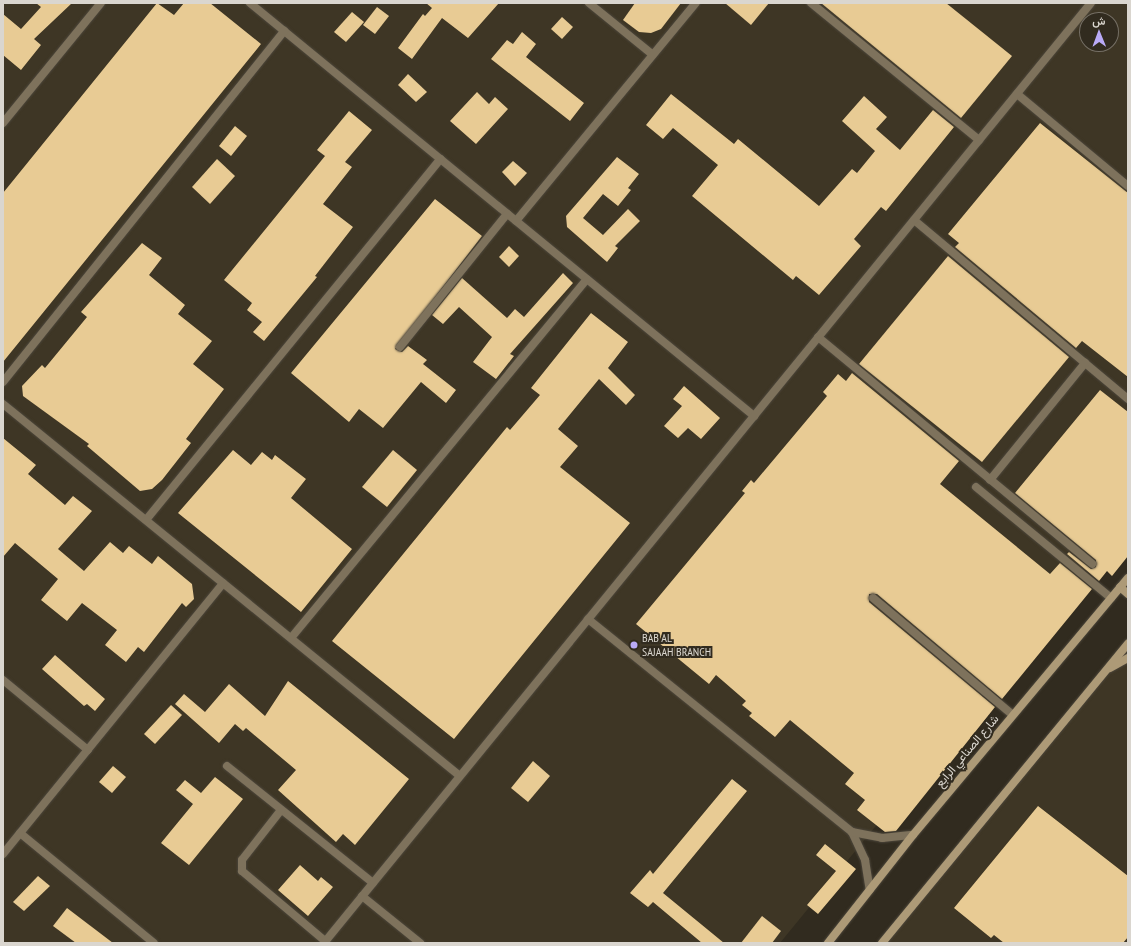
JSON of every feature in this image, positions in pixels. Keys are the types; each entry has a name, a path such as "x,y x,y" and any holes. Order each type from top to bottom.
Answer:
{"main road":[{"name":"شارع الصناعي الرابع","path":"828,943 913,835 1128,578"},
{"path":"1120,587 1128,594"},
{"path":"882,943 1128,643"},
{"path":"1104,671 1128,658"}],"street":[{"path":"3,123 101,3"},
{"path":"250,3 754,416"},
{"path":"589,3 653,55"},
{"path":"516,221 696,3"},
{"path":"811,3 979,140"},
{"path":"280,810 242,860 242,871 324,942 1091,3"},
{"path":"3,382 284,31"},
{"path":"1017,94 1128,186"},
{"path":"146,520 440,159"},
{"path":"400,347 507,214"},
{"path":"914,220 1128,400"},
{"path":"291,638 587,279"},
{"path":"818,337 1092,564"},
{"path":"990,480 1085,364"},
{"path":"3,404 460,776"},
{"path":"976,487 1111,598"},
{"path":"3,854 223,583"},
{"path":"873,598 1013,715"},
{"path":"588,619 852,832 865,860 870,890"},
{"path":"3,680 88,750"},
{"path":"227,766 373,883"},
{"path":"852,832 882,838 913,835"},
{"path":"20,833 154,943"},
{"path":"362,896 420,943"}],"shaded area":[{"path":"3,3 1128,3 1128,518 780,943 3,943"},
{"path":"1128,647 1128,943 887,943"}],"building":[{"path":"36,3 72,3 34,39 41,45 21,70 3,55 3,14 21,29 41,7"},
{"path":"157,3 174,15 184,3 210,3 261,44 3,362 3,193"},
{"path":"426,3 499,3 468,38 442,18 412,59 398,48 423,14 425,16 432,8"},
{"path":"635,3 681,3 661,29 651,33 639,32 623,20"},
{"path":"725,3 769,3 751,25"},
{"path":"821,3 946,3 1012,56 961,118"},
{"path":"377,7 389,16 375,34 363,25"},
{"path":"352,12 364,22 346,42 334,32"},
{"path":"562,17 573,27 562,39 551,29"},
{"path":"522,32 536,44 526,57 584,103 570,121 491,59 507,40 513,44"},
{"path":"408,74 427,92 416,102 398,85"},
{"path":"477,92 489,104 495,97 508,109 476,144 450,121"},
{"path":"671,94 734,144 738,139 819,206 852,169 857,173 875,151 842,121 864,96 887,117 876,129 900,150 933,110 954,127 886,211 881,207 854,239 861,246 819,295 796,276 793,280 692,196 718,165 673,128 663,139 646,125"},
{"path":"349,111 372,130 345,162 352,167 323,204 353,227 315,276 317,277 264,341 253,332 262,322 247,310 252,303 224,280 325,156 317,150"},
{"path":"1040,123 1128,193 1128,377 1082,341 1076,348 955,247 959,243 948,234"},
{"path":"235,126 247,136 231,156 219,146"},
{"path":"617,157 639,174 628,188 631,190 618,206 603,194 583,218 603,235 628,209 640,221 615,246 618,248 607,262 567,227 566,216"},
{"path":"217,159 235,176 210,204 192,187"},
{"path":"513,161 527,173 515,186 502,172"},
{"path":"435,199 482,236 395,349 402,352 408,346 427,360 423,364 456,390 446,403 421,382 383,428 359,409 349,422 291,373"},
{"path":"142,243 162,258 149,275 185,305 178,314 212,341 193,364 224,389 186,439 191,443 162,480 152,489 140,491 87,446 89,444 23,396 22,386 42,365 45,368 87,317 81,312"},
{"path":"509,246 519,256 509,267 499,257"},
{"path":"948,256 1069,357 982,462 859,364"},
{"path":"563,273 573,283 510,354 514,356 496,379 473,362 492,337 459,307 443,324 432,315 462,278 507,318 515,309 524,317"},
{"path":"591,313 628,342 608,368 635,395 626,405 599,379 558,429 578,446 560,467 630,523 454,739 332,641 507,427 510,430 540,395 531,388"},
{"path":"852,373 959,461 940,484 1050,574 1060,563 1092,589 1002,699 877,594 869,594 869,602 995,707 896,831 885,832 857,810 865,800 845,784 854,773 790,720 775,737 749,716 752,713 742,705 746,701 716,675 709,684 636,624 745,493 742,491 751,480 754,483 827,396 823,392 838,374 846,381"},
{"path":"684,386 720,418 701,439 688,428 678,438 664,426 682,406 673,399"},
{"path":"1100,390 1128,412 1128,556 1112,576 1107,571 1099,581 1067,554 1069,552 1091,569 1096,567 1096,560 1015,493"},
{"path":"3,438 36,465 28,474 65,505 73,496 92,511 58,549 84,571 110,542 123,553 129,546 152,564 158,556 192,584 194,599 186,607 182,603 144,652 138,647 126,662 105,645 117,630 82,603 67,621 41,600 58,579 15,543 3,557"},
{"path":"233,450 251,465 262,452 272,460 275,455 306,479 291,498 352,549 301,612 178,513"},
{"path":"393,450 417,470 387,507 362,487"},
{"path":"55,655 105,699 95,711 87,704 84,706 42,669"},
{"path":"288,681 409,779 355,845 343,834 336,842 278,790 296,770 246,728 243,731 235,724 219,743 175,704 184,694 205,712 229,684 265,716"},
{"path":"171,705 182,715 155,744 144,734"},
{"path":"533,761 550,776 528,802 511,788"},
{"path":"113,766 126,777 112,793 99,782"},
{"path":"215,777 243,799 189,865 161,843 193,804 176,790 185,780 201,793"},
{"path":"732,779 747,791 663,893 724,943 702,943 653,902 648,907 630,893 650,870 653,874"},
{"path":"1038,806 1128,876 1128,937 1123,943 1004,943 994,935 991,938 954,908"},
{"path":"825,844 856,869 818,914 807,905 836,871 816,855"},
{"path":"300,865 318,881 321,877 333,887 308,916 278,890"},
{"path":"38,876 50,886 24,911 13,902"},
{"path":"67,908 113,943 76,943 53,926"},
{"path":"762,916 781,931 772,943 741,943"}],"place":[{"name":"BAB AL SAJAAH BRANCH","path":"634,645"}]}
